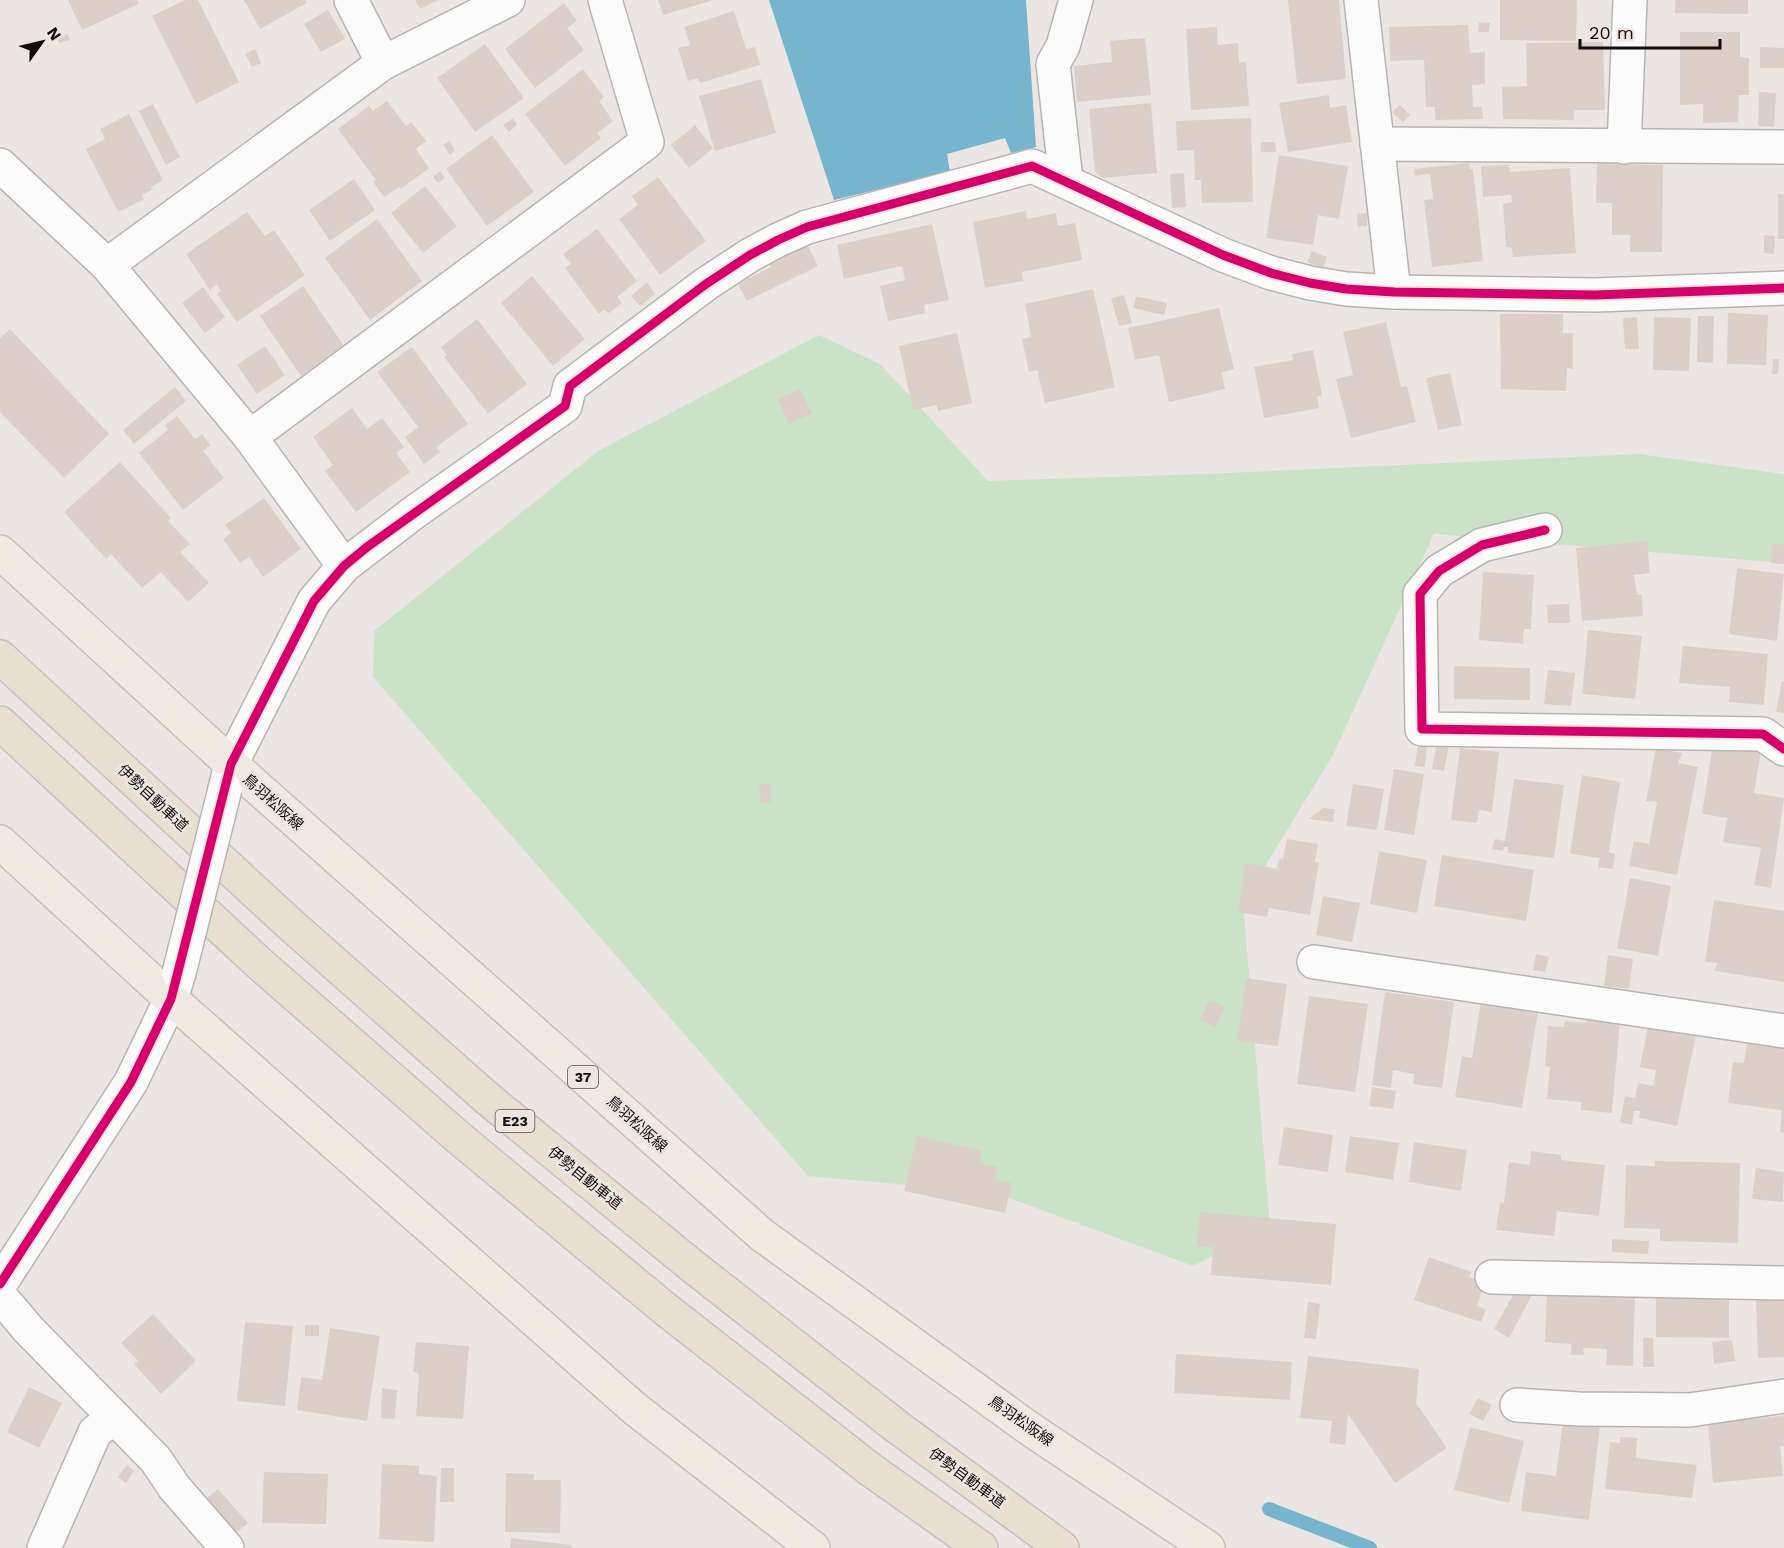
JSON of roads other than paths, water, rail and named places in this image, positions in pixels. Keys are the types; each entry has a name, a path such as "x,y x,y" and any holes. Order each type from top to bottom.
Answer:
{"highway":[{"name":"伊勢自動車道","path":"0,657 291,925 488,1099 691,1265 896,1426 1062,1548"},
{"path":"0,723 260,964 459,1138 692,1330 871,1470 981,1548"}],"main road":[{"name":"鳥羽松阪線","path":"0,552 228,777 762,1235 1030,1429 1208,1548"},
{"path":"0,842 175,986 634,1408 813,1548"}],"street":[{"path":"351,0 382,63"},
{"path":"107,265 382,63 508,0"},
{"path":"250,437 647,142 605,0"},
{"path":"1065,181 1053,64 1063,46 1076,0"},
{"path":"1361,0 1394,292"},
{"path":"1624,147 1630,0"},
{"path":"1377,144 1784,147"},
{"path":"0,165 107,265 250,437 344,566"},
{"path":"0,1284 131,1082 175,986 228,777 314,601 344,566 416,511 566,406 570,386 706,284 750,255 807,227 1032,166 1223,255 1271,273 1319,285 1394,292 1595,295 1784,288"},
{"path":"1545,530 1482,545 1438,571 1420,594 1422,729 1763,734 1784,749"},
{"path":"1314,962 1784,1031"},
{"path":"1492,1277 1784,1283"},
{"path":"0,1296 28,1329 156,1460 174,1487 227,1548"},
{"path":"1517,1405 1579,1409 1690,1410 1784,1396"},
{"path":"44,1548 95,1432 114,1418"}],"water":[{"path":"769,0 1026,0 1036,147 1011,153 1005,138 947,154 950,172 834,200"}],"waterway":[{"path":"1269,1509 1370,1548"}]}
